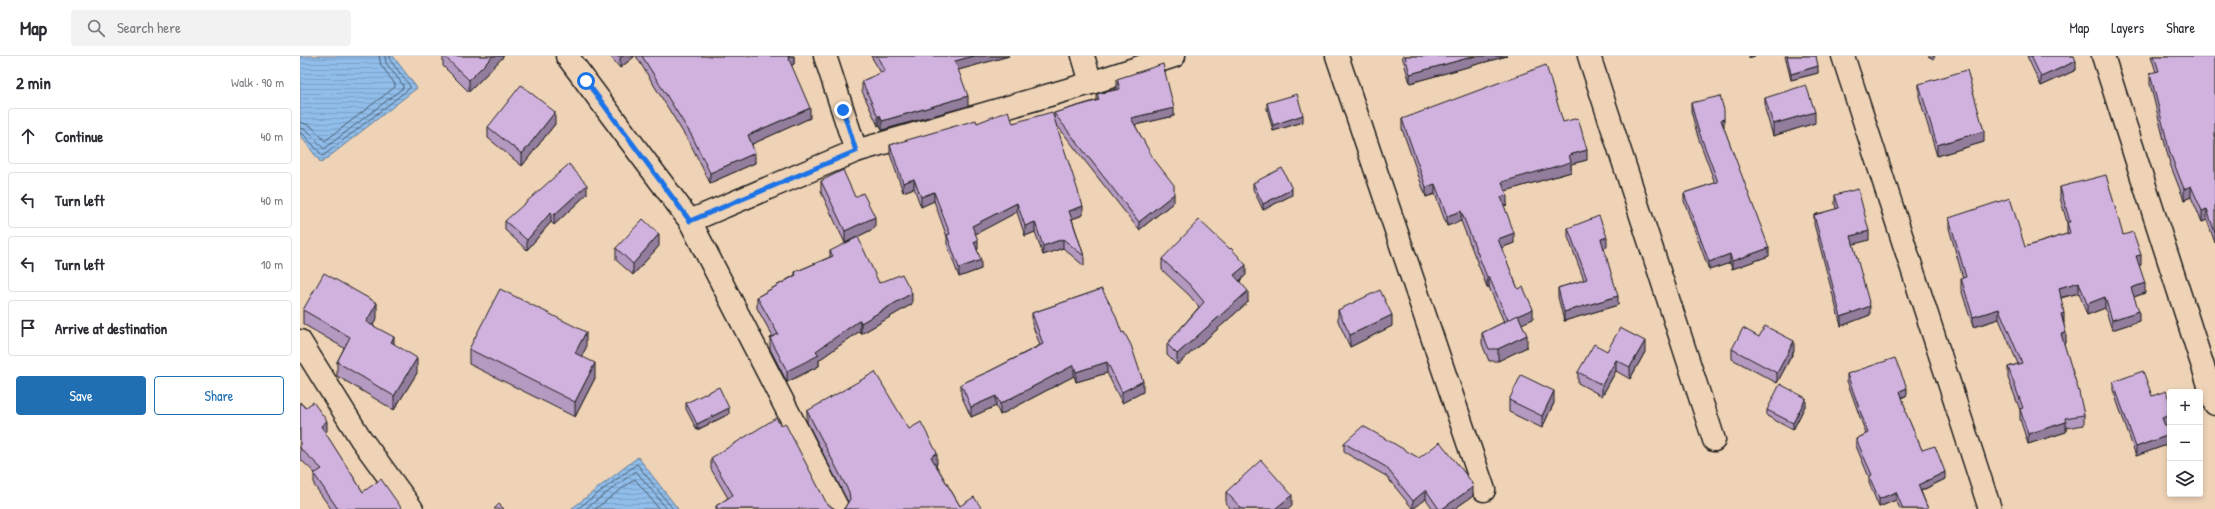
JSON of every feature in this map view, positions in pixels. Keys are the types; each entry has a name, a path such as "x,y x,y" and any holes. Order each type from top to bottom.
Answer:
{"street":[{"path":"567,56 690,221 838,509"},
{"path":"825,56 856,151"},
{"path":"1083,56 1091,83"},
{"path":"690,221 856,151 1091,83 1174,56"},
{"path":"1337,56 1484,490"},
{"path":"1589,56 1714,440"},
{"path":"1843,56 1990,509"},
{"path":"2103,56 2215,404"},
{"path":"300,341 361,439 412,509"}],"water":[{"path":"300,56 393,56 417,88 321,163 300,135"},
{"path":"638,457 678,509 571,509"}],"building":[{"path":"444,56 493,56 469,80"},
{"path":"642,56 790,56 788,57 810,108 748,135 755,153 710,173 692,136"},
{"path":"877,56 974,56 955,61 968,96 882,121 880,115 878,117 862,81 885,71"},
{"path":"1405,56 1475,56 1410,74"},
{"path":"1787,56 1816,56 1818,66 1791,74"},
{"path":"2031,56 2074,56 2076,61 2041,77"},
{"path":"2154,56 2215,56 2215,233 2207,209 2202,211 2191,186 2184,189 2170,153 2150,73 2159,71"},
{"path":"1163,64 1174,108 1131,118 1153,158 1174,185 1174,194 1139,222 1054,113 1099,100 1097,94 1120,89 1117,79"},
{"path":"1546,65 1563,122 1578,118 1587,150 1569,155 1571,162 1502,182 1507,195 1501,197 1514,233 1498,239 1518,289 1523,287 1533,309 1508,320 1489,277 1487,277 1461,211 1447,216 1435,184 1426,187 1402,119"},
{"path":"1967,70 1984,131 1937,145 1919,84"},
{"path":"521,85 555,112 522,154 488,127"},
{"path":"1806,85 1815,112 1773,124 1765,98"},
{"path":"1297,94 1303,115 1273,125 1267,103"},
{"path":"1720,96 1724,110 1724,119 1721,120 1769,248 1732,261 1730,254 1709,262 1684,193 1718,182 1698,129 1691,103"},
{"path":"1008,111 1013,123 1052,112 1083,206 1069,211 1084,256 1063,239 1043,246 1035,222 1025,226 1017,203 972,226 978,240 974,242 981,260 959,268 947,235 950,234 934,192 921,197 914,179 903,183 890,145 976,120 977,123"},
{"path":"569,164 587,185 554,215 551,212 527,240 505,221"},
{"path":"1282,168 1292,189 1263,204 1253,183"},
{"path":"843,170 855,197 863,193 875,217 845,231 821,181"},
{"path":"2106,175 2123,235 2133,232 2141,255 2136,256 2145,283 2131,288 2139,311 2112,320 2105,297 2087,304 2079,282 2059,288 2064,313 2061,314 2066,333 2061,334 2079,392 2084,415 2065,418 2066,422 2028,434 2020,409 2023,408 2008,367 2022,363 1999,309 1973,317 1961,278 1966,277 1949,218 2010,198 2025,247 2070,233 2067,222 2070,222 2060,187"},
{"path":"1858,189 1869,231 1851,236 1870,306 1841,317 1814,215 1839,208 1835,195"},
{"path":"1599,216 1607,237 1601,239 1618,296 1564,312 1558,288 1587,279 1568,228"},
{"path":"643,219 659,234 633,264 616,248"},
{"path":"1199,220 1230,249 1231,248 1246,265 1234,275 1248,291 1177,354 1167,344 1204,302 1189,284 1162,259"},
{"path":"858,237 879,283 902,274 912,293 861,323 860,320 816,351 819,355 787,371 770,338 778,334 757,297 796,275 795,272 833,256 830,251"},
{"path":"324,273 377,303 366,322 394,337 391,342 417,358 394,396 337,362 350,337 303,310"},
{"path":"500,289 586,332 575,353 595,363 575,402 469,349"},
{"path":"1102,289 1115,314 1122,333 1124,332 1131,345 1143,381 1122,392 1107,362 1076,372 1074,365 1000,404 996,396 971,407 961,384 1043,344 1032,313"},
{"path":"1380,290 1392,315 1350,335 1338,310"},
{"path":"1518,315 1527,335 1498,349 1489,349 1482,333"},
{"path":"1765,326 1794,341 1777,373 1732,349 1743,328 1759,337"},
{"path":"1620,328 1645,341 1630,367 1616,360 1602,385 1578,372 1594,344 1607,351"},
{"path":"1895,358 1907,388 1900,391 1906,410 1905,411 1922,450 1935,446 1945,472 1918,485 1928,509 1903,509 1896,492 1879,499 1869,476 1872,475 1856,439 1868,433 1847,374"},
{"path":"2143,371 2152,396 2166,391 2167,416 2162,418 2167,430 2167,436 2136,447 2113,382"},
{"path":"875,372 909,429 921,422 937,453 931,457 960,506 974,497 982,509 844,509 850,499 849,492 807,411"},
{"path":"1521,375 1554,391 1542,416 1509,400"},
{"path":"1780,384 1806,398 1793,423 1767,410"},
{"path":"719,387 729,408 697,424 686,403"},
{"path":"300,402 305,408 313,402 327,421 321,426 363,492 381,479 402,509 338,509 314,474 322,469 300,448"},
{"path":"776,418 781,426 785,423 827,504 835,509 718,509 716,506 733,495 711,458"},
{"path":"1363,426 1419,458 1440,442 1471,481 1473,487 1442,509 1439,509 1426,490 1413,501 1386,467 1344,443"},
{"path":"1261,460 1292,495 1275,509 1242,509 1226,492"},
{"path":"499,504 504,509 494,509"}],"route":[{"path":"586,81 690,221 856,151 843,110"}]}
